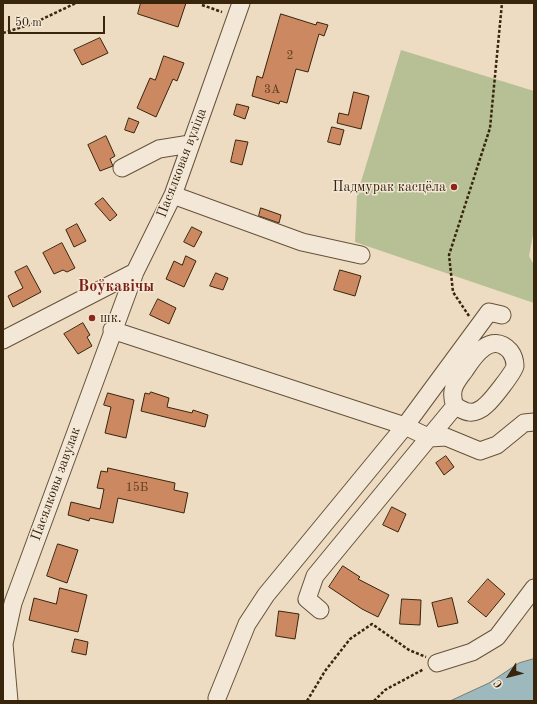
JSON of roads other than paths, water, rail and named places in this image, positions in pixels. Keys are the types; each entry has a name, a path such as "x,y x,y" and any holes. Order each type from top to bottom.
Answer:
{"street":[{"name":"Пасялковая вуліца","path":"135,272 173,195 238,10"},
{"path":"122,168 159,149 190,144"},
{"path":"173,195 302,242 361,255"},
{"path":"3,340 135,272"},
{"name":"Пасялковы завулак","path":"9,701 4,644 13,603 112,330 135,272"},
{"path":"217,698 247,624 266,595 405,426 489,312 502,315"},
{"path":"112,330 405,426 430,438 446,438 480,451 497,445 524,423 534,422"},
{"path":"320,610 307,599 315,576 455,406"},
{"path":"437,662 472,652 497,637 534,588"}],"water":[{"path":"534,659 534,701 450,701 489,683 519,663"}],"place":[{"name":"Падмурак касцёла","path":"454,187"},
{"name":"шк.","path":"92,318"}],"district":[{"name":"Воўкавічы","path":"116,287"}]}
